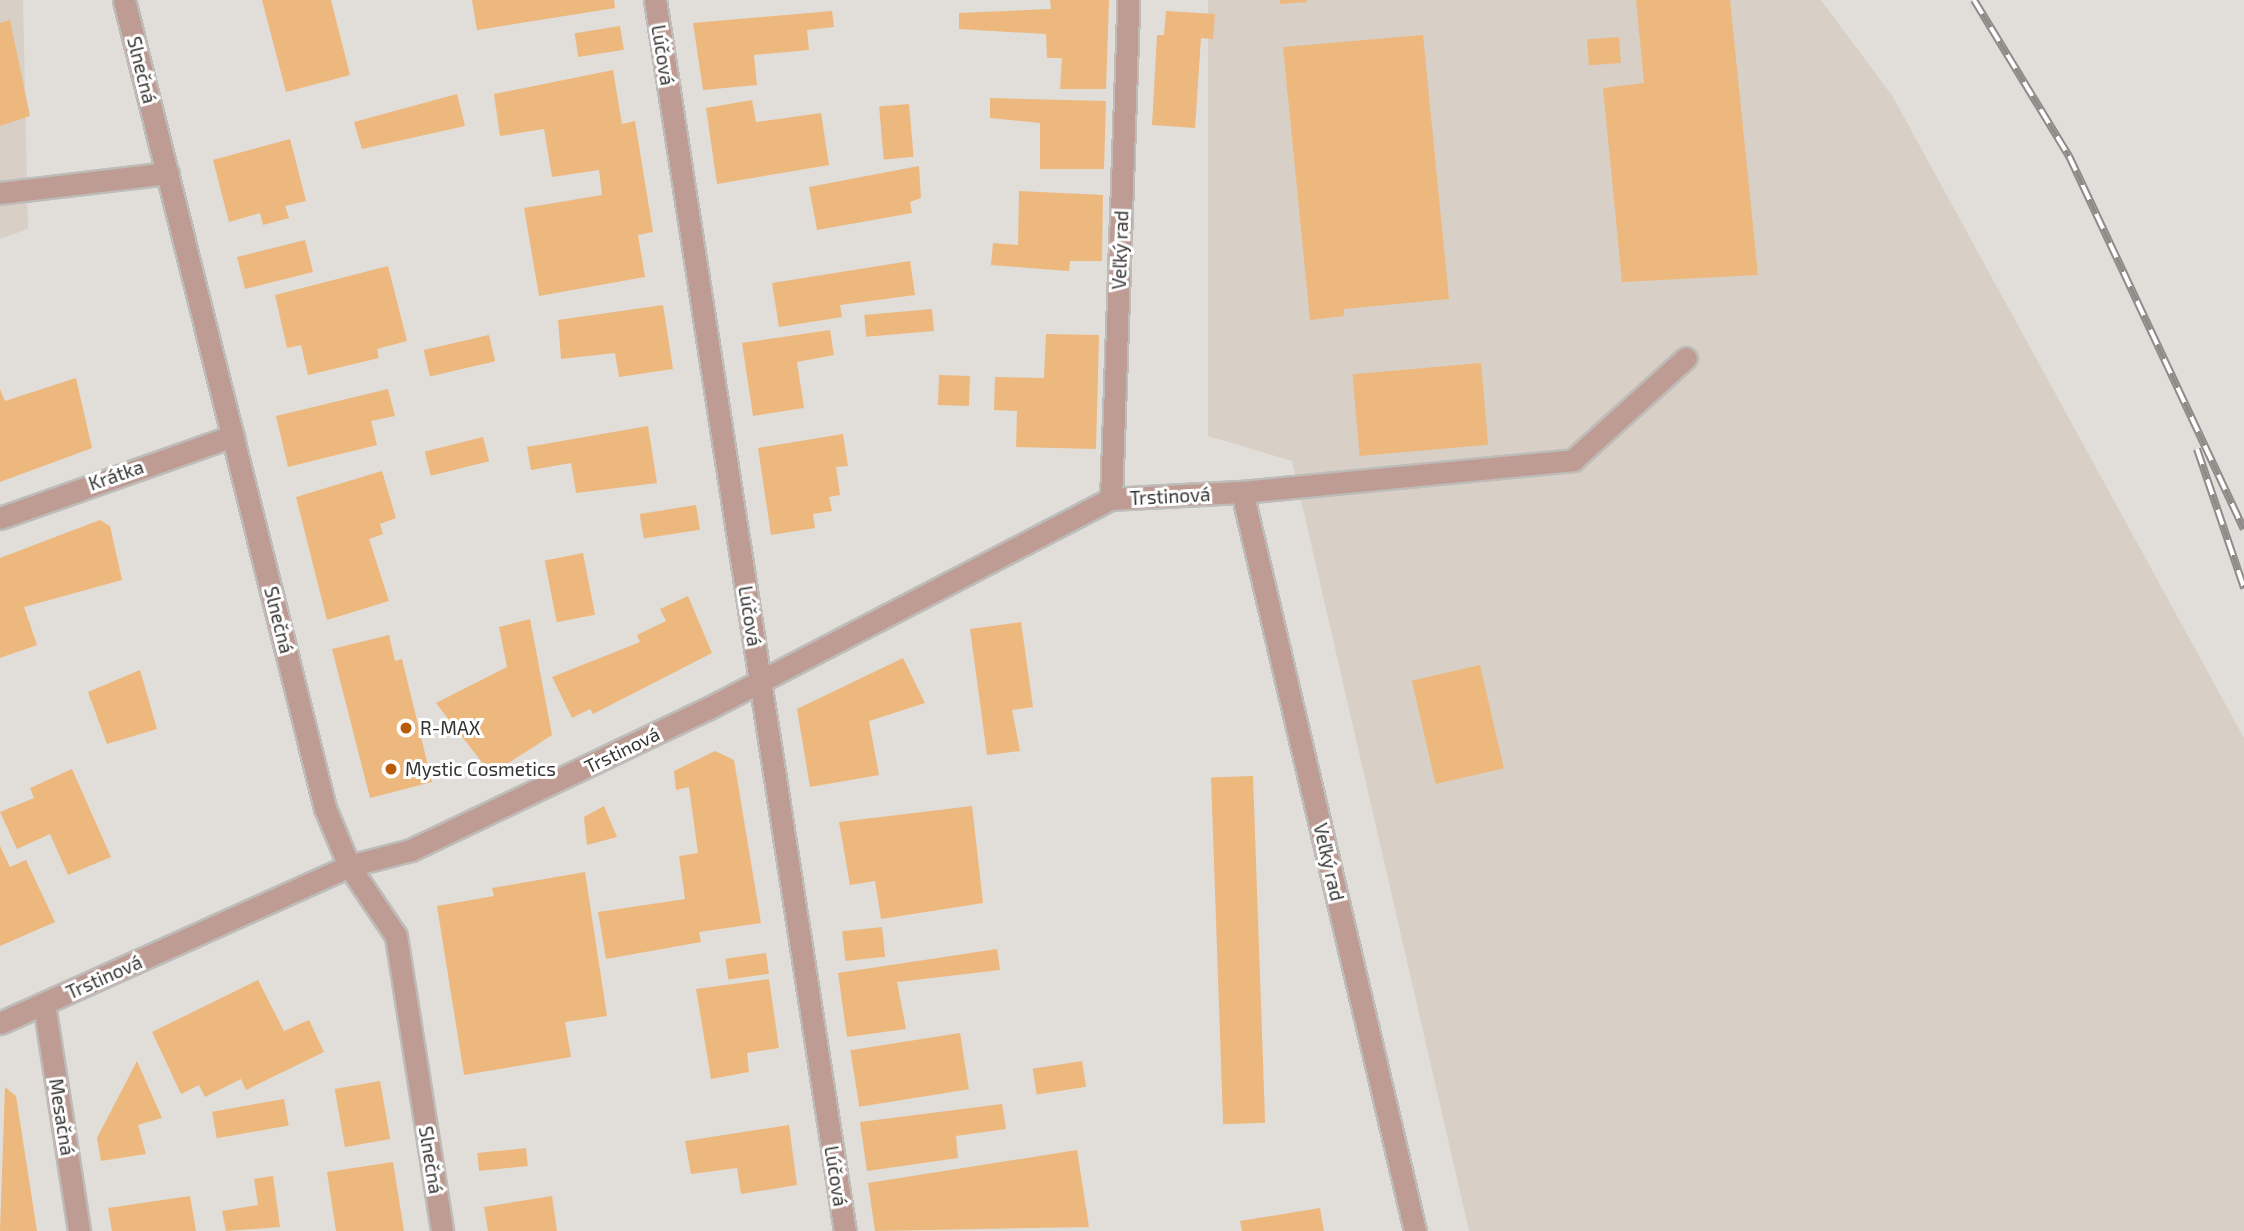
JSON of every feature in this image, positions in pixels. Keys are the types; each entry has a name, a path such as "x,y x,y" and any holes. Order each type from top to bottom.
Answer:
{"street":[{"name":"Slnečná","path":"124,0 325,808 348,866 396,936 442,1231"},
{"name":"Lúčová","path":"655,0 845,1231"},
{"name":"Veľký rad","path":"1111,499 1128,0"},
{"path":"0,193 168,173"},
{"name":"Trstinová","path":"0,1023 348,866 411,850 760,681 1111,499 1242,492 1573,460 1686,358"},
{"name":"Krátka","path":"0,518 233,436"},
{"name":"Veľký rad","path":"1242,492 1415,1231"},
{"name":"Mesačná","path":"44,1004 79,1231"}],"shaded area":[{"path":"0,0 23,0 28,229 0,239"},
{"path":"1208,0 1821,0 1893,97 2244,738 2244,1231 1469,1231 1292,461 1208,436"}],"building":[{"path":"262,0 331,0 350,75 286,92"},
{"path":"472,0 614,0 615,8 477,30"},
{"path":"1050,0 1109,0 1106,89 1060,89 1062,58 1047,58 1046,34 959,29 959,13 1051,9"},
{"path":"1280,0 1307,0 1307,2 1280,4"},
{"path":"1636,0 1730,0 1758,275 1622,282 1603,88 1644,83"},
{"path":"832,11 834,27 807,30 809,50 754,55 757,85 703,90 693,23"},
{"path":"1166,11 1215,14 1213,39 1201,38 1195,128 1152,125 1157,35 1164,35"},
{"path":"10,20 30,116 0,126 0,23"},
{"path":"620,26 624,50 578,57 575,33"},
{"path":"1423,35 1449,299 1344,309 1344,316 1310,320 1283,47"},
{"path":"1619,37 1621,63 1589,65 1587,39"},
{"path":"613,70 622,124 635,121 653,232 638,235 645,277 539,296 524,208 602,195 599,170 552,177 544,129 500,136 494,94"},
{"path":"457,94 465,126 362,149 354,122"},
{"path":"990,98 1106,101 1104,169 1040,169 1040,123 990,118"},
{"path":"752,100 756,122 821,113 829,165 717,184 706,108"},
{"path":"909,104 914,157 884,159 879,107"},
{"path":"290,139 306,201 285,206 289,218 263,225 260,213 229,222 213,160"},
{"path":"919,166 921,198 910,202 912,213 817,230 809,187"},
{"path":"1019,191 1103,195 1102,261 1070,261 1069,271 991,265 993,243 1018,245"},
{"path":"305,240 313,272 245,289 237,257"},
{"path":"910,261 915,295 840,305 842,317 779,327 772,283"},
{"path":"388,266 407,341 377,349 379,358 308,375 301,345 287,348 275,295"},
{"path":"663,305 673,369 619,377 615,353 561,359 558,320"},
{"path":"932,309 934,331 866,337 864,315"},
{"path":"830,330 834,355 797,362 804,408 753,416 742,343"},
{"path":"1046,334 1099,335 1096,449 1016,447 1017,411 994,410 995,377 1044,378"},
{"path":"489,335 495,361 430,376 424,350"},
{"path":"1481,363 1488,445 1360,456 1352,374"},
{"path":"939,375 970,376 969,406 938,405"},
{"path":"76,378 92,448 0,482 0,389 5,401"},
{"path":"388,389 395,416 371,421 377,445 288,467 276,416"},
{"path":"648,426 657,483 576,493 571,463 531,470 527,447"},
{"path":"843,434 848,466 836,467 840,495 829,497 832,511 813,514 815,528 771,535 758,448"},
{"path":"483,437 489,461 431,476 425,452"},
{"path":"382,471 396,518 380,524 383,534 369,539 389,601 327,620 296,497"},
{"path":"696,505 700,530 644,539 640,514"},
{"path":"100,520 110,526 122,580 24,607 37,645 0,658 0,558"},
{"path":"583,553 595,615 557,622 545,560"},
{"path":"688,596 712,653 593,714 590,709 572,718 552,677 640,642 637,635 666,621 660,609"},
{"path":"530,619 552,735 491,774 436,703 507,667 499,627"},
{"path":"1021,622 1033,707 1012,710 1020,751 987,755 970,629"},
{"path":"389,635 395,661 402,659 432,782 370,798 332,649"},
{"path":"903,658 925,703 869,721 879,775 810,787 797,709"},
{"path":"1480,665 1504,768 1436,784 1412,681"},
{"path":"140,670 157,729 107,744 88,692"},
{"path":"715,751 734,760 761,923 699,932 701,942 606,959 598,912 685,899 679,856 698,853 689,787 676,790 674,771"},
{"path":"72,769 111,857 68,875 50,834 17,849 0,812 34,798 30,788"},
{"path":"1253,776 1265,1123 1223,1124 1211,777"},
{"path":"604,806 617,837 587,845 584,817"},
{"path":"972,806 983,903 881,919 875,881 850,885 839,822"},
{"path":"0,846 10,867 26,860 55,922 0,946"},
{"path":"585,872 607,1016 565,1022 571,1057 464,1075 437,906 494,896 492,888"},
{"path":"882,927 885,957 845,961 842,931"},
{"path":"997,949 1000,970 897,982 906,1029 847,1037 838,973"},
{"path":"766,953 769,974 728,980 725,959"},
{"path":"769,979 779,1048 747,1053 749,1072 711,1079 696,989"},
{"path":"258,980 284,1031 309,1020 324,1052 246,1090 241,1079 205,1097 199,1085 181,1094 152,1032"},
{"path":"960,1033 969,1089 859,1107 850,1050"},
{"path":"137,1061 162,1118 138,1125 146,1154 101,1161 97,1138"},
{"path":"1082,1061 1086,1087 1037,1095 1033,1069"},
{"path":"380,1081 390,1139 345,1147 335,1089"},
{"path":"5,1087 16,1096 37,1231 0,1231"},
{"path":"284,1099 289,1126 217,1138 212,1112"},
{"path":"1002,1104 1006,1129 956,1136 958,1158 867,1171 860,1122"},
{"path":"789,1125 797,1185 741,1194 737,1168 691,1174 685,1141"},
{"path":"526,1148 528,1166 479,1171 477,1153"},
{"path":"1077,1150 1089,1227 875,1231 868,1183"},
{"path":"393,1162 404,1231 336,1231 327,1172"},
{"path":"273,1176 280,1227 226,1231 222,1211 258,1205 254,1179"},
{"path":"190,1196 196,1231 112,1231 108,1208"},
{"path":"552,1196 557,1231 488,1231 484,1207"},
{"path":"1320,1208 1324,1231 1242,1231 1240,1221"}],"railway":[{"path":"1974,0 2069,156 2244,529"},
{"path":"2197,449 2244,588"}],"place":[{"name":"R-MAX","path":"406,728"},
{"name":"Mystic Cosmetics","path":"391,769"}]}
